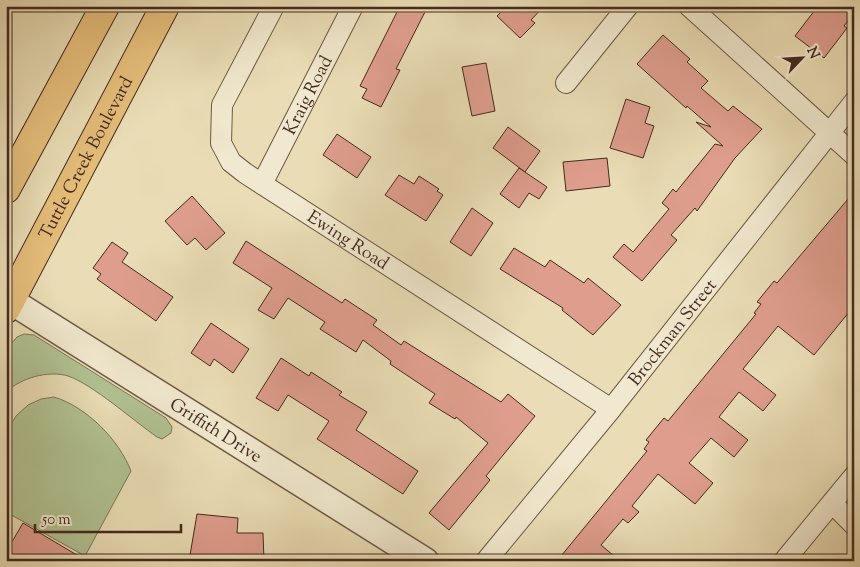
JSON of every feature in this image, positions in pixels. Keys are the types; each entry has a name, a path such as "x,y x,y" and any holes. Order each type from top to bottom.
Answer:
{"highway":[{"path":"6,189 105,6"},
{"name":"Tuttle Creek Boulevard","path":"8,303 165,6"}],"street":[{"name":"Ewing Road","path":"274,6 222,105 221,143 231,162 262,184 611,409"},
{"name":"Kraig Road","path":"262,184 353,6"},
{"path":"566,83 628,6"},
{"path":"689,6 854,155"},
{"name":"Brockman Street","path":"486,561 611,409 854,102"},
{"name":"Griffith Drive","path":"8,303 425,561"},
{"path":"784,561 854,476"},
{"path":"832,503 854,525"}],"green space":[{"path":"24,334 34,335 166,418 172,427 171,433 162,439 157,437 89,387 78,380 60,374 35,376 19,383 6,392 6,350 17,337"},
{"path":"54,397 78,408 100,426 119,448 131,471 85,556 6,512 6,433 16,416 28,405 41,399"}],"building":[{"path":"400,6 428,6 396,69 400,70 381,107 362,98 367,89 360,86"},
{"path":"507,6 544,6 531,20 535,23 520,38 497,16"},
{"path":"818,6 854,6 854,13 844,26 847,28 824,58 795,36"},
{"path":"663,35 690,59 687,62 708,81 701,88 728,111 733,106 762,129 735,158 697,211 695,208 671,235 677,240 642,281 613,257 624,244 633,252 669,209 662,203 673,189 676,192 715,144 723,146 696,122 711,127 687,106 686,108 637,64"},
{"path":"486,63 495,111 472,116 462,67"},
{"path":"626,99 650,107 645,123 654,126 643,158 610,148"},
{"path":"508,127 540,151 525,172 493,148"},
{"path":"337,134 371,157 357,178 323,155"},
{"path":"607,158 610,186 566,191 563,162"},
{"path":"519,168 547,187 539,199 529,193 519,208 500,194"},
{"path":"399,175 414,184 419,176 439,189 437,191 443,195 426,221 385,195"},
{"path":"854,192 854,306 814,355 778,326 743,369 776,395 763,411 739,392 719,417 748,440 734,457 711,438 689,463 713,483 695,504 658,474 632,506 639,512 628,523 623,519 601,545 620,561 557,561 647,451 644,449 649,442 646,440 664,418 668,421 756,314 754,313 761,304 757,302 774,281 777,283"},
{"path":"192,196 225,233 206,250 195,238 187,245 165,221"},
{"path":"472,208 493,223 471,256 450,242"},
{"path":"246,241 342,303 345,299 377,320 373,325 401,345 404,341 501,402 508,394 535,416 486,476 490,480 449,530 429,513 488,443 456,417 455,419 429,403 435,394 390,364 391,361 363,340 356,352 320,329 325,322 288,298 274,319 258,310 272,288 233,263"},
{"path":"112,242 128,253 122,262 173,297 156,321 97,279 101,274 93,268"},
{"path":"514,248 545,267 550,260 584,283 588,278 621,305 593,335 562,310 563,308 500,269"},
{"path":"211,323 249,349 233,373 214,359 210,366 191,353"},
{"path":"281,358 309,376 311,372 342,392 339,395 367,412 356,430 418,471 403,494 317,439 329,421 288,395 278,411 256,398"},
{"path":"197,514 238,518 237,533 263,533 264,561 189,561"},
{"path":"23,523 87,561 6,561 6,552"}]}
